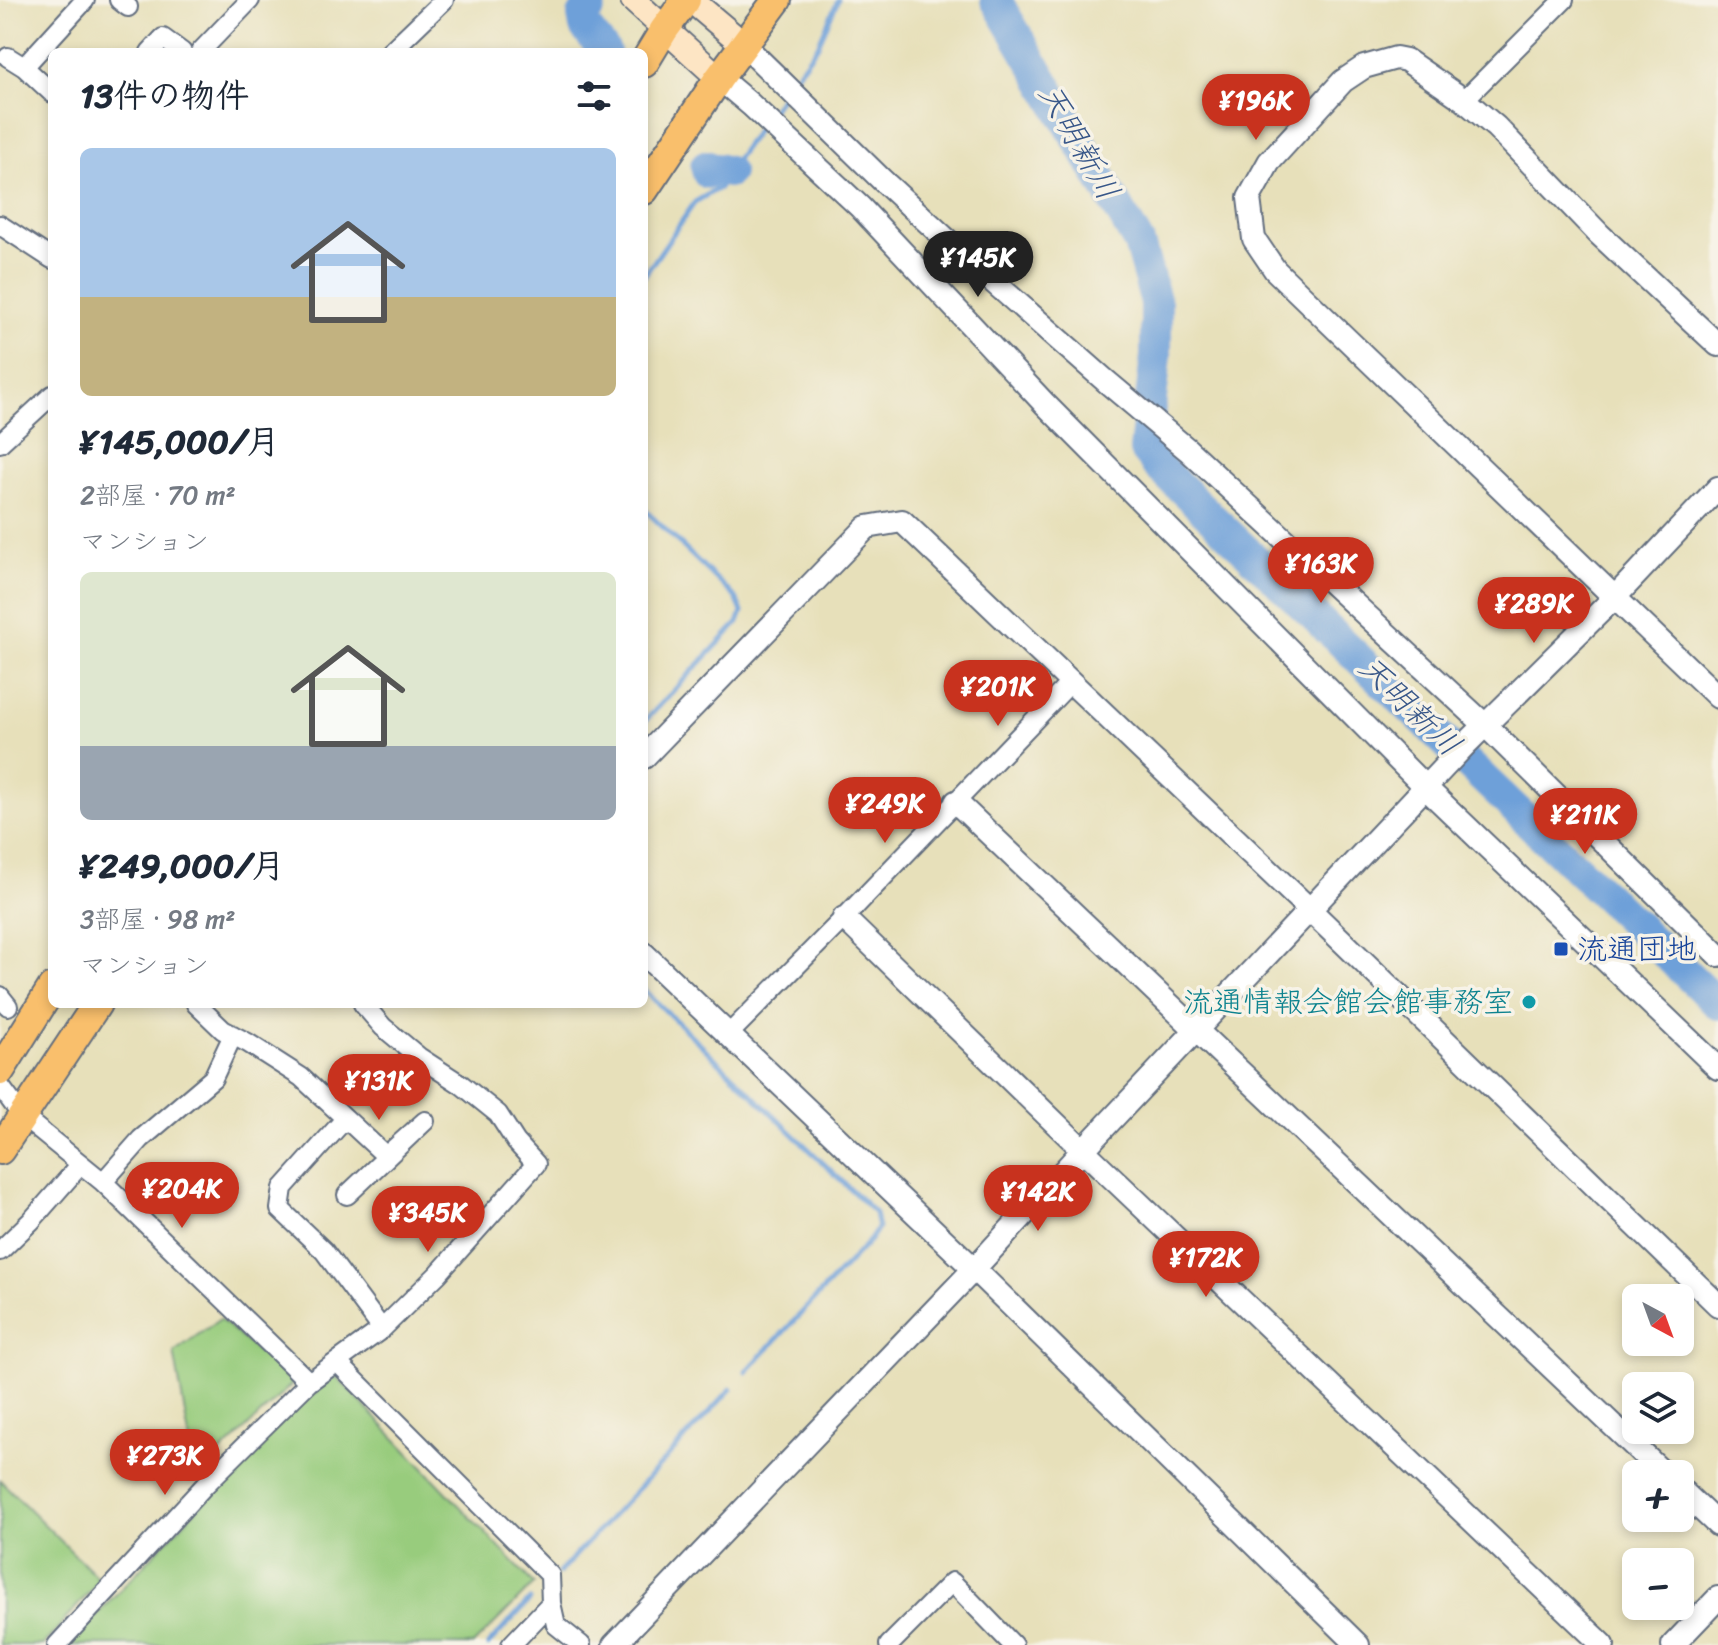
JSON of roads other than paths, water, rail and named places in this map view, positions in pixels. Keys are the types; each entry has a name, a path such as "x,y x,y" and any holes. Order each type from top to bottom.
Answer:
{"highway":[{"path":"648,56 664,30 689,0"},
{"path":"648,184 719,78 777,0"},
{"path":"0,1071 48,994"},
{"path":"0,1150 94,1008"}],"main road":[{"path":"633,0 719,78"},
{"path":"689,0 743,44"}],"street":[{"path":"48,90 16,62 85,0"},
{"path":"204,48 250,0"},
{"path":"394,48 444,0"},
{"path":"1464,100 1564,0"},
{"path":"154,48 163,38 177,48"},
{"path":"743,44 972,263 1188,450 1485,725 1718,955"},
{"path":"1718,345 1599,234 1496,127 1464,100 1406,60 1396,58 1364,67 1343,81 1269,162 1249,198 1254,239 1275,270 1718,697"},
{"path":"719,78 860,207 1045,404 1718,1068"},
{"path":"0,225 48,256"},
{"path":"0,443 48,399"},
{"path":"614,1645 974,1269 1466,744 1615,597 1718,488"},
{"path":"648,753 867,527 902,521 1718,1305"},
{"path":"728,1035 1070,683"},
{"path":"956,802 1649,1460"},
{"path":"844,918 1603,1645"},
{"path":"648,958 974,1269 1358,1645"},
{"path":"200,1008 223,1030 301,1077 386,1156 425,1121 347,1195"},
{"path":"57,1645 206,1484 309,1382 382,1329 438,1274 536,1164 516,1142 498,1114 462,1085 419,1057 383,1027 366,1008"},
{"path":"103,1182 141,1139 213,1078 233,1035"},
{"path":"0,1086 22,1116 103,1182 309,1382"},
{"path":"345,1119 283,1188 280,1209 324,1251 382,1329"},
{"path":"0,1251 81,1164"},
{"path":"338,1363 550,1575 556,1625 581,1645"},
{"path":"1694,1502 1718,1525"},
{"path":"889,1645 952,1582 1013,1645"},
{"path":"1673,1645 1718,1598"},
{"path":"511,1645 551,1603"}],"waterway":[{"path":"791,82 818,45 838,0"},
{"name":"天明新川","path":"996,0 1139,243 1156,303 1156,356 1145,450 1157,465 1718,1004"},
{"path":"590,6 583,16 585,27 602,48"},
{"path":"768,115 783,94"},
{"path":"648,270 695,202 719,188 762,123"},
{"path":"706,166 708,173 717,169 728,172"},
{"path":"648,513 736,598 742,612 738,623 648,718"},
{"path":"648,994 875,1213 878,1228 870,1240 746,1372"},
{"path":"559,1573 731,1389"},
{"path":"488,1645 530,1600"}],"place":[{"name":"流通団地","path":"1561,949"},
{"name":"流通情報会館会館事務室","path":"1529,1002"}]}
